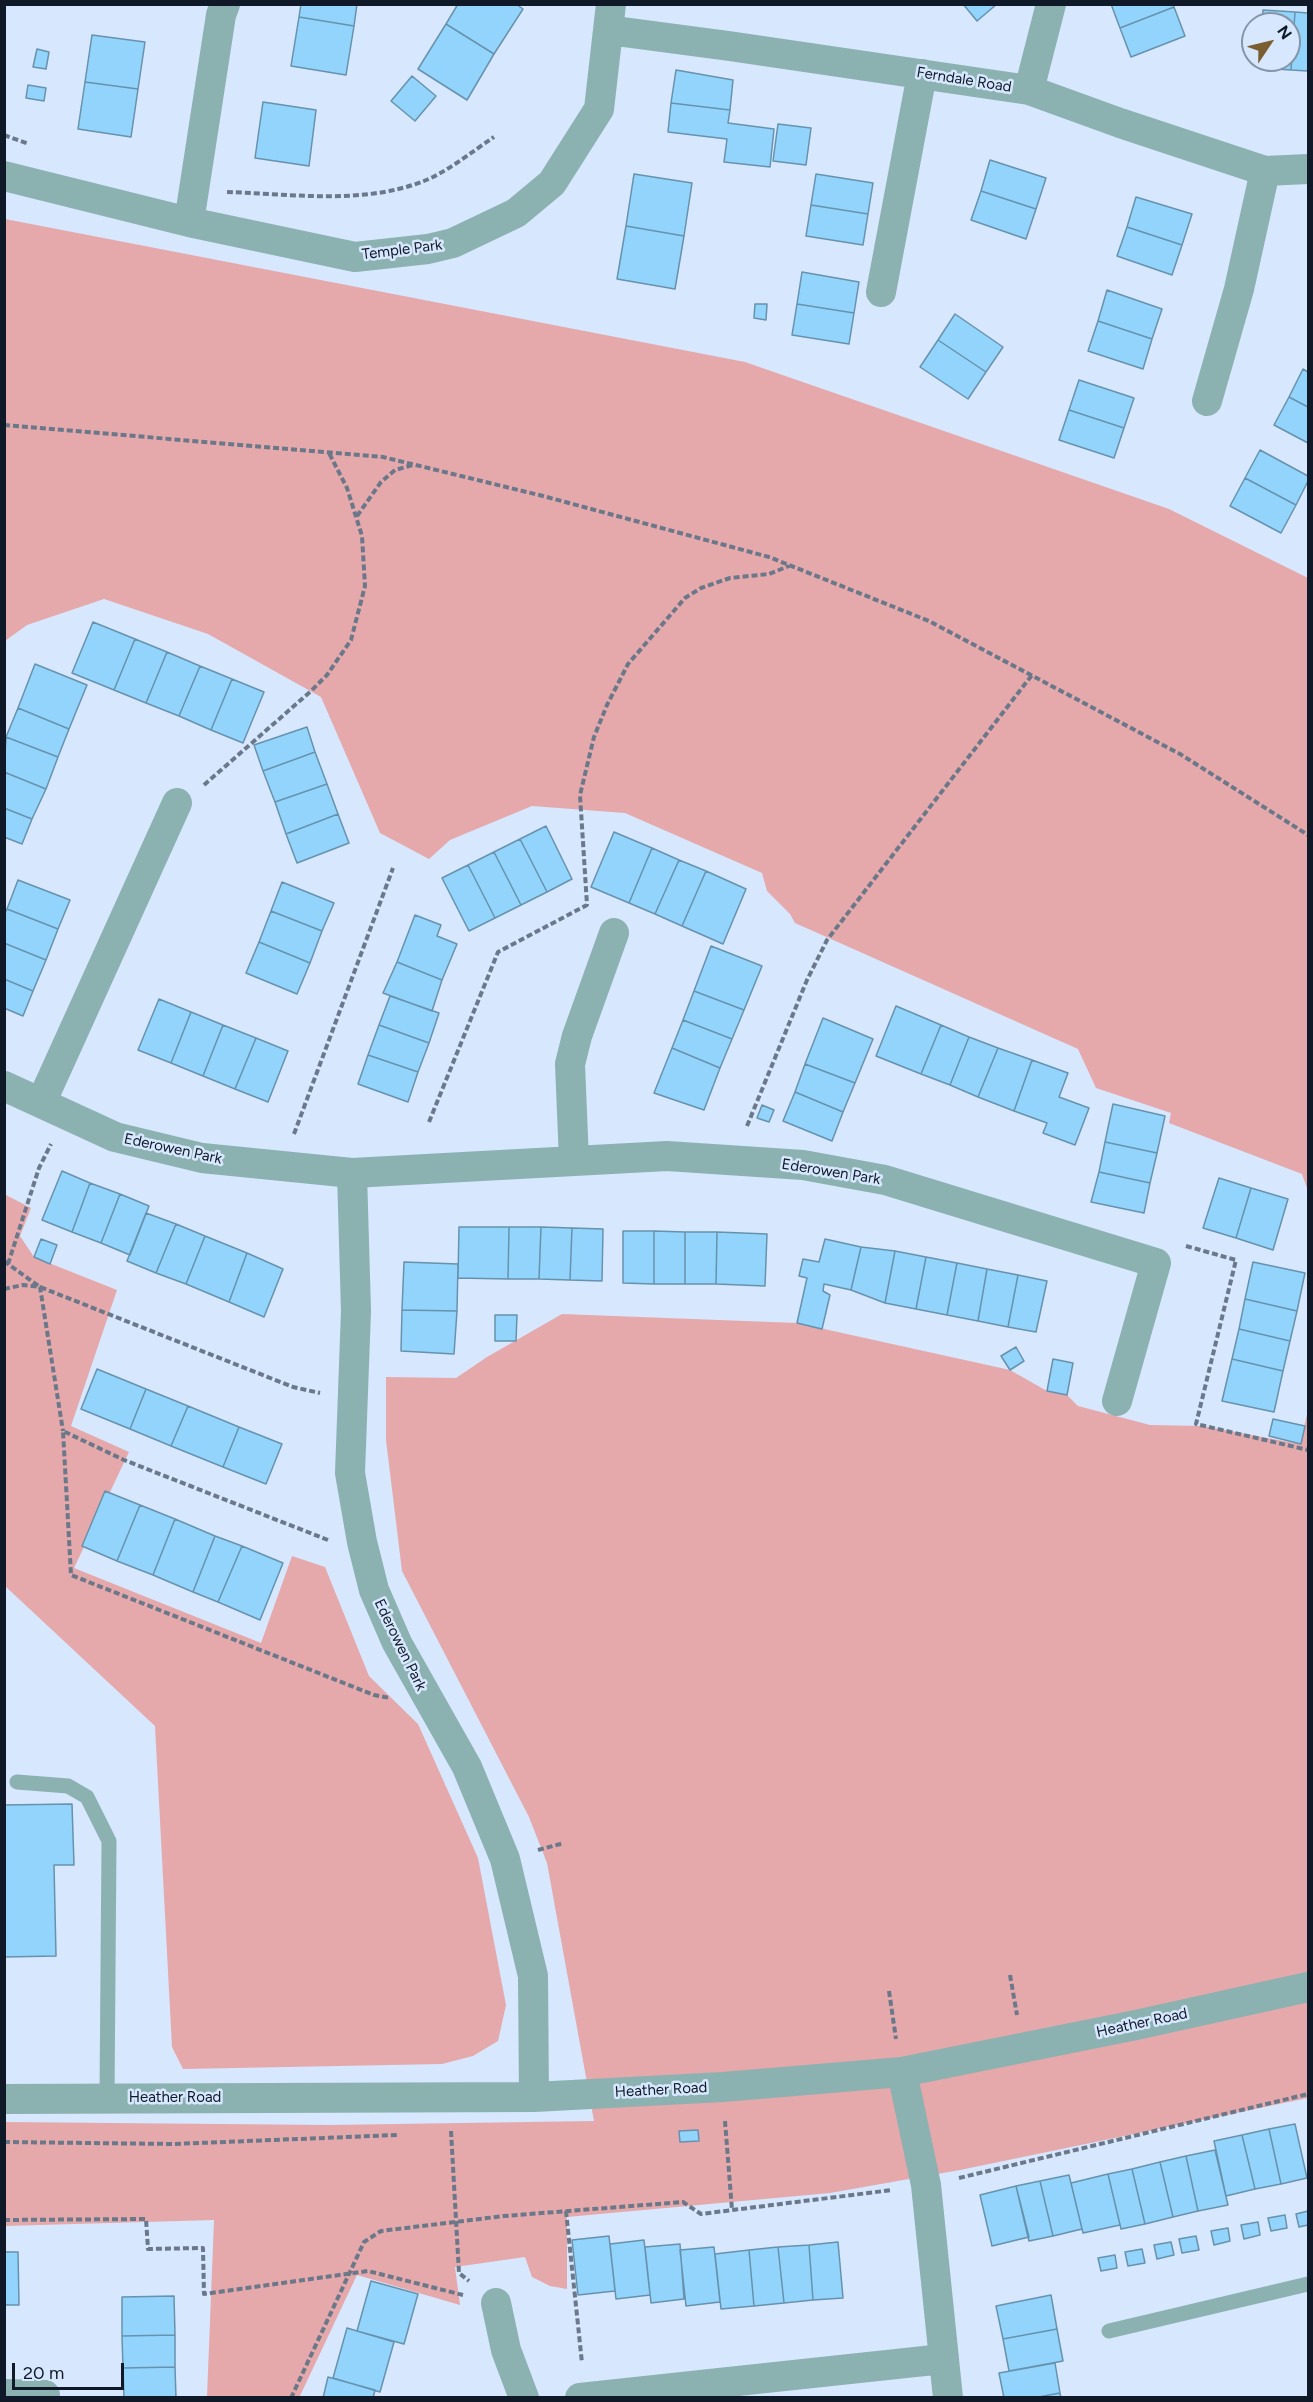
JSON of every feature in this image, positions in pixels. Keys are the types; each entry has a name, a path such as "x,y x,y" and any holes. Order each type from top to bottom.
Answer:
{"street":[{"path":"189,222 221,15 225,4"},
{"path":"1029,90 1051,4"},
{"name":"Ferndale Road","path":"609,17 922,74 1029,90 1265,171 1308,169"},
{"name":"Temple Park","path":"4,176 189,222 355,257 428,249 453,243 516,213 552,183 598,109 609,17"},
{"path":"881,292 922,74"},
{"path":"1207,401 1239,289 1265,171"},
{"path":"53,1108 177,803"},
{"path":"574,1161 570,1064 577,1036 614,933"},
{"name":"Ederowen Park","path":"4,1086 115,1137 191,1155 283,1166 352,1173 667,1156 803,1165 885,1180 1155,1263 1117,1401"},
{"name":"Ederowen Park","path":"352,1173 356,1311 350,1473 362,1542 374,1590 397,1643 467,1767 505,1859 533,1976 534,2097"},
{"name":"Heather Road","path":"4,2099 534,2097 723,2087 902,2072 1136,2025 1308,1987"},
{"path":"902,2072 926,2186 948,2397"},
{"path":"496,2303 506,2350 524,2397"},
{"path":"580,2397 943,2359"},
{"path":"4,2394 45,2395"}],"lane":[{"path":"17,1782 68,1786 87,1797 109,1841 108,2099"},
{"path":"1109,2331 1308,2284"}],"path":[{"path":"4,135 34,146"},
{"path":"194,191 338,196 385,192 425,181 494,136"},
{"path":"4,425 383,457 543,496 757,554 929,621 1180,754 1308,835"},
{"path":"177,803 208,782 311,691 327,675 351,640 365,586 362,536 347,488 328,452"},
{"path":"356,516 381,482 395,470 414,464"},
{"path":"429,1122 498,952 587,905 580,795 594,737 628,664 685,598 701,588 730,578 769,574 790,566"},
{"path":"735,1160 807,980 827,940 1032,675"},
{"path":"283,1166 393,868"},
{"path":"53,1108 39,1168 6,1263 40,1287 293,1387 353,1400"},
{"path":"1179,1245 1236,1260 1196,1424 1308,1450"},
{"path":"4,1289 23,1285 40,1287"},
{"path":"40,1287 63,1431 71,1575 374,1695 429,1703"},
{"path":"63,1431 124,1460 301,1531 337,1543 362,1542"},
{"path":"889,1991 902,2072"},
{"path":"723,2087 732,2210"},
{"path":"987,2171 1308,2094"},
{"path":"451,2098 459,2273 496,2303"},
{"path":"4,2142 174,2144 405,2134"},
{"path":"291,2397 364,2241 381,2231 456,2221 683,2202 701,2214 926,2186"},
{"path":"566,2211 585,2397"},
{"path":"4,2220 146,2219 148,2249 204,2248 204,2294 368,2271 496,2303"}],"shaded area":[{"path":"5,219 745,362 1169,509 1308,578 1308,1191 1302,1174 1169,1123 1171,1113 1096,1088 1078,1049 795,923 790,914 767,891 762,873 625,813 532,806 450,840 429,859 380,833 321,697 208,634 104,599 27,625 5,641"},
{"path":"4,1194 31,1208 20,1236 34,1257 117,1290 71,1426 129,1452 74,1568 261,1643 292,1556 325,1567 369,1676 418,1724 478,1858 506,2005 498,2041 473,2056 442,2064 183,2069 172,2047 155,1726 5,1586"},
{"path":"562,1314 797,1323 1010,1370 1047,1391 1067,1395 1078,1406 1150,1425 1203,1426 1300,1444 1308,1410 1308,2098 960,2170 830,2193 567,2217 567,2289 550,2286 532,2277 525,2257 455,2267 460,2305 357,2275 299,2398 207,2397 214,2220 5,2226 4,2122 330,2125 594,2121 547,1863 529,1817 402,1571 386,1440 386,1377 456,1378 487,1357"}],"building":[{"path":"301,4 357,4 354,26 299,17"},
{"path":"458,4 516,4 523,9 494,54 446,24"},
{"path":"963,4 997,4 977,21"},
{"path":"1111,4 1173,4 1174,7 1120,28"},
{"path":"1174,7 1185,36 1131,57 1120,28"},
{"path":"1263,10 1295,12 1263,12"},
{"path":"1301,12 1308,13 1308,71 1301,71"},
{"path":"299,17 354,26 346,75 291,66"},
{"path":"446,24 494,54 467,100 418,69"},
{"path":"92,35 145,42 138,89 85,82"},
{"path":"37,49 49,52 46,69 33,67"},
{"path":"676,70 733,80 730,110 671,103"},
{"path":"412,76 436,96 415,121 391,101"},
{"path":"85,82 138,89 131,137 78,129"},
{"path":"28,85 46,88 44,101 26,98"},
{"path":"263,102 316,110 309,166 255,158"},
{"path":"671,103 730,110 728,123 774,129 770,167 724,162 727,139 668,132"},
{"path":"778,124 811,128 806,165 773,161"},
{"path":"990,160 1046,178 1036,209 981,191"},
{"path":"634,174 692,183 684,236 626,226"},
{"path":"816,174 873,183 868,214 811,205"},
{"path":"981,191 1036,209 1026,239 971,220"},
{"path":"1136,197 1192,214 1182,245 1127,227"},
{"path":"811,205 868,214 863,245 806,236"},
{"path":"626,226 684,236 675,289 617,279"},
{"path":"1127,227 1182,245 1172,275 1117,256"},
{"path":"802,272 859,282 854,313 797,304"},
{"path":"1107,290 1162,309 1152,339 1098,321"},
{"path":"755,304 767,304 766,320 754,318"},
{"path":"797,304 854,313 849,344 792,335"},
{"path":"955,314 1003,347 986,372 938,340"},
{"path":"1098,321 1152,339 1143,369 1088,351"},
{"path":"938,340 986,372 968,399 920,367"},
{"path":"1303,369 1308,372 1308,407 1289,397"},
{"path":"1079,380 1134,398 1124,428 1069,410"},
{"path":"1289,397 1308,407 1308,443 1274,425"},
{"path":"1069,410 1124,428 1114,458 1059,440"},
{"path":"1260,450 1308,476 1308,481 1296,505 1245,478"},
{"path":"1245,478 1296,505 1281,533 1230,506"},
{"path":"93,622 135,639 114,690 72,673"},
{"path":"135,639 167,652 146,703 114,690"},
{"path":"167,652 200,666 179,716 146,703"},
{"path":"35,664 87,685 69,729 18,708"},
{"path":"200,666 232,679 211,730 179,716"},
{"path":"232,679 264,692 243,743 211,730"},
{"path":"18,708 69,729 58,757 6,737"},
{"path":"307,727 315,752 263,771 254,745"},
{"path":"6,737 58,757 46,789 4,772"},
{"path":"315,752 327,784 275,802 263,771"},
{"path":"4,772 46,789 32,819 4,808"},
{"path":"327,784 338,814 286,834 275,802"},
{"path":"4,808 32,819 22,844 4,837"},
{"path":"338,814 349,843 297,863 286,834"},
{"path":"546,826 572,879 547,892 520,839"},
{"path":"614,832 652,848 629,903 591,887"},
{"path":"520,839 547,892 521,905 494,852"},
{"path":"652,848 679,860 655,914 629,903"},
{"path":"494,852 521,905 495,918 468,865"},
{"path":"679,860 706,871 682,926 655,914"},
{"path":"468,865 495,918 469,931 442,878"},
{"path":"706,871 746,889 723,944 682,926"},
{"path":"18,880 70,900 58,929 7,909"},
{"path":"282,882 334,903 322,931 271,911"},
{"path":"7,909 58,929 46,960 4,943 4,915"},
{"path":"271,911 322,931 310,963 259,942"},
{"path":"415,915 441,925 437,936 457,944 442,980 397,962"},
{"path":"259,942 310,963 297,994 246,973"},
{"path":"4,943 46,960 33,991 4,979"},
{"path":"711,946 762,966 744,1010 694,991"},
{"path":"397,962 442,980 432,1011 383,993"},
{"path":"4,979 33,991 23,1016 4,1008"},
{"path":"694,991 744,1010 732,1039 683,1020"},
{"path":"390,996 439,1013 429,1043 379,1025"},
{"path":"159,999 191,1012 171,1063 138,1050"},
{"path":"896,1006 941,1025 921,1074 876,1056"},
{"path":"191,1012 223,1025 203,1076 171,1063"},
{"path":"823,1018 873,1039 855,1083 805,1064"},
{"path":"683,1020 732,1039 720,1068 672,1048"},
{"path":"223,1025 256,1038 235,1089 203,1076"},
{"path":"379,1025 429,1043 418,1072 368,1055"},
{"path":"941,1025 969,1037 950,1085 921,1074"},
{"path":"969,1037 998,1048 978,1097 950,1085"},
{"path":"256,1038 288,1051 268,1102 235,1089"},
{"path":"672,1048 720,1068 704,1110 654,1093"},
{"path":"998,1048 1032,1060 1014,1111 978,1097"},
{"path":"368,1055 418,1072 408,1102 358,1084"},
{"path":"1032,1060 1068,1073 1059,1097 1089,1108 1075,1145 1043,1133 1047,1123 1014,1111"},
{"path":"805,1064 855,1083 843,1112 795,1092"},
{"path":"795,1092 843,1112 832,1141 783,1121"},
{"path":"1113,1104 1165,1116 1157,1153 1105,1142"},
{"path":"762,1105 774,1110 769,1122 757,1118"},
{"path":"1105,1142 1157,1153 1150,1183 1099,1172"},
{"path":"62,1171 90,1183 72,1232 42,1220"},
{"path":"1099,1172 1150,1183 1144,1213 1091,1202"},
{"path":"1219,1178 1251,1188 1236,1238 1203,1228"},
{"path":"90,1183 120,1194 101,1243 72,1232"},
{"path":"1251,1188 1288,1199 1273,1250 1236,1238"},
{"path":"120,1194 149,1206 130,1255 101,1243"},
{"path":"146,1213 176,1224 156,1273 127,1261"},
{"path":"176,1224 205,1236 186,1284 156,1273"},
{"path":"459,1227 509,1227 508,1279 458,1278"},
{"path":"509,1227 541,1227 539,1279 508,1279"},
{"path":"541,1227 572,1228 570,1280 539,1279"},
{"path":"572,1228 603,1229 602,1281 570,1280"},
{"path":"623,1231 654,1231 654,1284 623,1283"},
{"path":"654,1231 685,1232 685,1284 654,1284"},
{"path":"685,1232 717,1232 716,1284 685,1284"},
{"path":"717,1232 767,1234 765,1286 716,1284"},
{"path":"205,1236 247,1253 229,1302 186,1284"},
{"path":"41,1239 57,1245 50,1264 34,1257"},
{"path":"825,1239 861,1247 851,1290 824,1284 823,1291 830,1295 822,1329 797,1323 807,1278 799,1276 803,1259 819,1262"},
{"path":"861,1247 895,1251 885,1303 851,1290"},
{"path":"895,1251 926,1257 916,1309 885,1303"},
{"path":"247,1253 283,1269 264,1317 229,1302"},
{"path":"926,1257 957,1263 947,1315 916,1309"},
{"path":"404,1262 458,1264 457,1311 402,1310"},
{"path":"1253,1262 1305,1273 1297,1311 1245,1299"},
{"path":"957,1263 987,1269 978,1321 947,1315"},
{"path":"987,1269 1018,1275 1008,1327 978,1321"},
{"path":"1018,1275 1047,1281 1036,1332 1008,1327"},
{"path":"1245,1299 1297,1311 1290,1341 1239,1329"},
{"path":"402,1310 457,1311 454,1354 401,1351"},
{"path":"495,1315 517,1315 516,1341 495,1341"},
{"path":"1239,1329 1290,1341 1283,1371 1232,1359"},
{"path":"1016,1347 1024,1361 1010,1370 1001,1356"},
{"path":"1053,1359 1073,1363 1067,1395 1047,1391"},
{"path":"1232,1359 1283,1371 1274,1412 1222,1401"},
{"path":"97,1369 146,1389 130,1429 81,1409"},
{"path":"146,1389 188,1406 171,1446 130,1429"},
{"path":"188,1406 239,1427 223,1467 171,1446"},
{"path":"1273,1419 1305,1426 1301,1444 1269,1436"},
{"path":"239,1427 282,1444 266,1484 223,1467"},
{"path":"105,1491 140,1505 117,1561 82,1546"},
{"path":"140,1505 175,1519 153,1575 117,1561"},
{"path":"175,1519 215,1536 193,1592 153,1575"},
{"path":"215,1536 242,1546 218,1602 193,1592"},
{"path":"242,1546 283,1563 260,1620 218,1602"},
{"path":"72,1804 74,1865 54,1865 56,1956 4,1957 4,1805"},
{"path":"1295,2124 1307,2178 1281,2184 1269,2129"},
{"path":"1269,2129 1281,2184 1255,2189 1242,2135"},
{"path":"698,2130 699,2141 680,2142 679,2131"},
{"path":"1242,2135 1255,2189 1226,2196 1214,2141"},
{"path":"1215,2150 1228,2205 1198,2211 1186,2156"},
{"path":"1186,2156 1198,2211 1173,2217 1160,2162"},
{"path":"1160,2162 1173,2217 1145,2224 1132,2169"},
{"path":"1132,2169 1145,2224 1121,2229 1108,2174"},
{"path":"1108,2174 1120,2225 1083,2233 1071,2183"},
{"path":"1069,2175 1082,2229 1053,2236 1040,2181"},
{"path":"1040,2181 1053,2236 1029,2241 1016,2186"},
{"path":"1016,2186 1029,2237 992,2246 980,2195"},
{"path":"1308,2211 1308,2225 1299,2227 1296,2214"},
{"path":"1285,2215 1287,2228 1271,2231 1268,2218"},
{"path":"1258,2222 1260,2235 1244,2239 1241,2225"},
{"path":"1228,2228 1230,2241 1214,2245 1211,2231"},
{"path":"609,2236 615,2291 578,2295 572,2240"},
{"path":"1196,2236 1199,2250 1182,2253 1179,2239"},
{"path":"644,2240 650,2295 616,2299 610,2244"},
{"path":"838,2242 843,2298 813,2300 809,2245"},
{"path":"1171,2242 1174,2255 1157,2259 1154,2245"},
{"path":"680,2244 684,2299 651,2303 645,2247"},
{"path":"809,2245 813,2300 784,2303 778,2247"},
{"path":"714,2247 720,2302 686,2306 680,2250"},
{"path":"778,2247 784,2303 754,2306 749,2250"},
{"path":"1142,2249 1145,2263 1128,2266 1125,2252"},
{"path":"749,2250 754,2306 721,2309 715,2254"},
{"path":"4,2252 18,2252 19,2305 4,2305"},
{"path":"1115,2255 1117,2268 1101,2271 1098,2258"},
{"path":"371,2281 418,2294 404,2344 357,2331"},
{"path":"1051,2295 1057,2329 1003,2339 996,2306"},
{"path":"174,2296 175,2335 122,2336 122,2297"},
{"path":"347,2328 394,2342 380,2392 333,2378"},
{"path":"1057,2329 1063,2361 1009,2371 1003,2339"},
{"path":"175,2335 175,2367 123,2368 122,2336"},
{"path":"1055,2363 1060,2393 1033,2398 1004,2398 999,2373"},
{"path":"175,2367 176,2398 124,2398 123,2368"},
{"path":"328,2377 375,2390 373,2398 323,2398"},
{"path":"1060,2393 1061,2398 1033,2398"}]}
